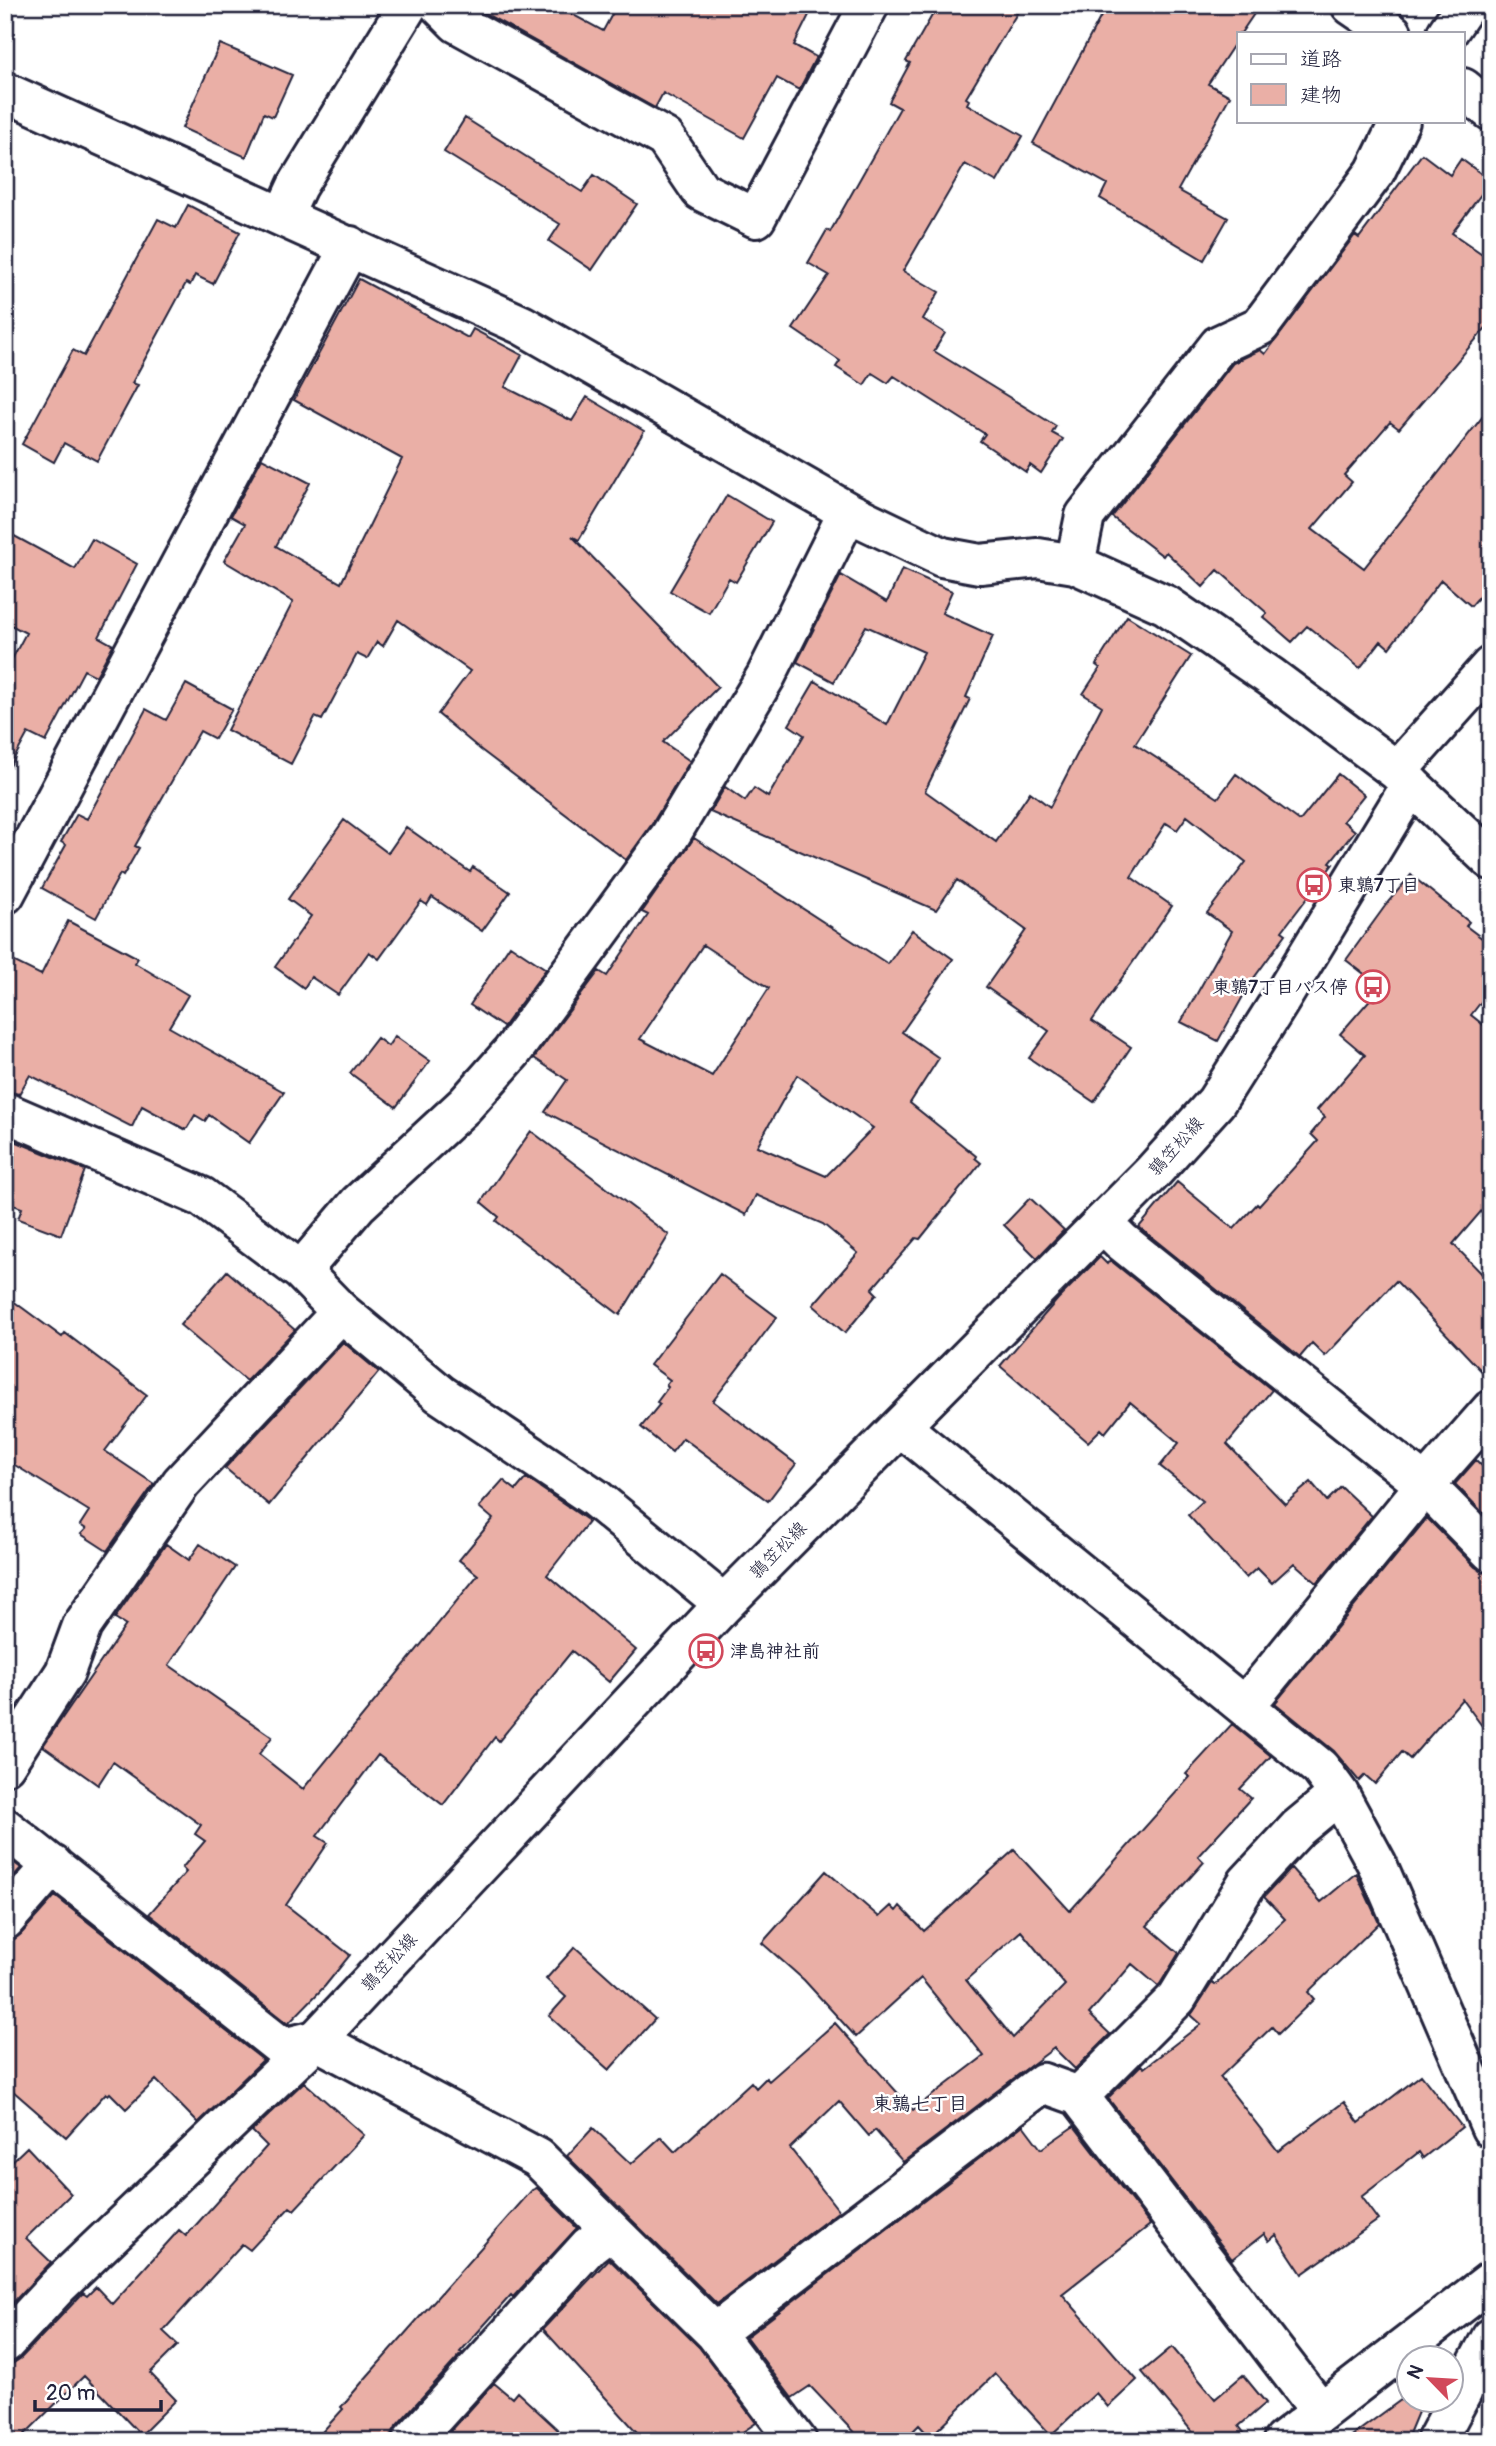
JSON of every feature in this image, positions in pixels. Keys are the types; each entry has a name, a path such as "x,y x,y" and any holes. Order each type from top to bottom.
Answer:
{"street":[{"path":"283,216 297,186 408,5"},
{"path":"439,5 457,23 665,138 701,191 756,218 869,5"},
{"path":"1351,5 1391,32"},
{"path":"1448,32 1466,5"},
{"path":"1464,89 1491,111"},
{"path":"5,92 522,325 848,512 942,557 980,564 1038,558 1075,564 1166,605 1272,677 1404,778 1491,860"},
{"path":"1075,564 1085,516 1219,345 1260,326 1375,172 1400,122"},
{"path":"5,894 350,246"},
{"path":"301,1271 358,1205 465,1105 512,1052 670,836 766,676 848,512"},
{"name":"鶉笠松線","path":"5,2343 58,2286 316,2040 724,1604 1103,1223 1216,1102 1278,1004 1404,778 1491,666"},
{"path":"5,1112 202,1197 301,1271 341,1312 440,1394 595,1498 724,1604"},
{"path":"1103,1223 1121,1241 1425,1485 1491,1552"},
{"path":"5,1765 65,1672 82,1626 181,1483 341,1312"},
{"path":"1245,1706 1425,1485 1491,1410"},
{"path":"901,1427 1320,1768 1339,1794 1377,1864 1491,2127"},
{"path":"1079,2096 1177,1998 1247,1883 1298,1828 1339,1794"},
{"path":"5,1828 283,2048 316,2040 538,2158 715,2333 797,2441"},
{"path":"5,1920 53,1865"},
{"path":"715,2333 1043,2083 1079,2096 1321,2412"},
{"path":"412,2441 589,2246 610,2230"},
{"path":"1283,2441 1491,2281"},
{"path":"1436,2441 1491,2338"}],"building":[{"path":"470,5 555,5 603,31 617,5 814,5 794,45 816,57 799,90 777,78 744,138 663,93 655,108"},
{"path":"938,5 1022,5 966,98 969,100 967,104 1023,136 997,182 965,164 903,271 939,292 923,319 945,333 934,351 1056,426 1052,433 1063,439 1041,473 1030,465 1026,472 980,441 985,434 894,376 888,383 872,373 864,385 836,367 840,361 793,329 829,275 808,263 827,230 830,232 900,108 889,102 910,63 906,61"},
{"path":"1107,5 1260,5 1242,32 1237,32 1237,40 1208,84 1230,96 1178,190 1228,218 1204,260 1100,198 1107,184 1033,143"},
{"path":"220,44 292,75 273,117 264,113 246,157 182,128"},
{"path":"465,118 582,192 594,175 637,204 592,270 549,241 560,224 444,152"},
{"path":"1422,154 1450,175 1461,159 1491,181 1452,233 1491,260 1491,322 1399,429 1390,422 1344,475 1352,482 1312,529 1364,568 1491,406 1491,583 1471,606 1441,580 1389,648 1381,641 1360,668 1307,626 1292,642 1263,617 1267,613 1218,570 1203,587 1166,552 1163,556 1112,517 1233,363 1260,350 1265,354 1355,235 1359,238"},
{"path":"188,205 240,232 213,284 195,275 190,285 186,283 132,383 138,385 97,461 64,443 54,462 22,444 73,350 84,356 158,219 176,228"},
{"path":"359,279 468,338 473,329 522,355 505,387 572,421 587,397 644,431 579,540 572,536 718,687 663,742 690,761 652,824 626,860 438,714 470,671 398,620 383,646 377,642 367,659 357,654 322,720 315,717 291,764 227,730 293,602 224,561 245,524 231,516 262,458 310,483 276,546 341,583 402,459 294,400"},
{"path":"727,495 772,522 736,582 729,578 709,613 670,591"},
{"path":"5,531 75,569 92,539 137,564 99,637 113,645 96,676 84,670 46,742 28,733 5,775 5,672 26,633 5,622"},
{"path":"902,569 952,591 942,613 993,636 966,697 970,699 925,791 996,842 1030,792 1050,807 1102,706 1083,694 1100,668 1096,665 1127,616 1191,656 1135,744 1218,798 1236,774 1300,821 1338,774 1364,795 1343,821 1355,831 1282,931 1286,934 1251,982 1218,1041 1181,1022 1232,931 1207,913 1246,862 1187,816 1177,830 1166,823 1131,877 1172,906 1092,1021 1131,1047 1094,1102 1029,1058 1049,1031 986,987 1026,930 957,880 936,910 710,812 725,787 745,801 754,788 768,797 804,735 789,725 815,681 887,725 924,652 866,626 834,682 797,662 841,575 887,602"},
{"path":"186,684 232,709 215,739 200,731 135,846 139,848 123,876 120,874 96,918 42,888 66,845 61,842 77,814 87,819 146,709 166,720"},
{"path":"344,820 388,853 406,827 470,872 473,867 510,892 482,931 432,897 427,905 421,901 379,959 369,952 338,995 311,977 304,988 275,967 311,916 288,899"},
{"path":"694,838 888,964 912,930 953,959 902,1032 939,1058 910,1103 976,1156 981,1163 920,1239 916,1238 872,1289 877,1294 845,1333 813,1305 858,1253 823,1224 756,1195 746,1215 545,1112 567,1080 534,1058 599,971 607,976 648,915 642,912","holes":["703,945 769,988 712,1076 640,1039","797,1075 873,1128 826,1176 757,1146"]},
{"path":"1411,875 1469,922 1466,926 1491,945 1491,989 1471,1015 1491,1031 1491,1200 1453,1244 1491,1283 1491,1381 1396,1281 1325,1356 1312,1343 1300,1357 1139,1227 1177,1182 1234,1229 1257,1204 1259,1206 1318,1141 1311,1134 1325,1117 1317,1110 1365,1055 1340,1034 1381,987 1346,960"},
{"path":"68,921 138,958 135,963 188,995 169,1027 284,1092 249,1143 209,1115 205,1121 195,1115 186,1130 142,1106 132,1127 30,1075 19,1094 5,1091 5,957 41,975"},
{"path":"510,945 546,969 503,1027 470,1005"},
{"path":"395,1036 430,1061 396,1107 350,1073 377,1038 388,1046"},
{"path":"531,1131 669,1235 620,1315 496,1221 499,1217 481,1202"},
{"path":"5,1137 85,1170 61,1235 18,1219 22,1208 5,1202"},
{"path":"1030,1198 1064,1230 1037,1258 1004,1225"},
{"path":"1100,1257 1107,1264 1110,1260 1272,1390 1227,1444 1285,1504 1311,1482 1327,1501 1341,1487 1372,1516 1317,1583 1294,1563 1272,1583 1257,1568 1246,1578 1188,1515 1203,1501 1160,1466 1179,1443 1130,1402 1105,1433 1101,1429 1088,1442 1000,1366 1058,1299"},
{"path":"227,1271 295,1330 246,1381 180,1325"},
{"path":"720,1274 777,1317 713,1401 796,1464 768,1501 683,1438 672,1452 641,1427 660,1404 657,1402 670,1380 650,1365"},
{"path":"5,1295 62,1337 65,1333 147,1395 105,1451 154,1484 107,1551 81,1534 86,1529 80,1525 89,1511 5,1459"},
{"path":"343,1342 379,1372 269,1505 225,1468"},
{"path":"1476,1460 1491,1475 1491,1521 1455,1484"},
{"path":"526,1478 589,1521 547,1575 636,1650 609,1682 572,1651 499,1741 495,1737 443,1805 378,1755 317,1836 328,1843 286,1905 350,1955 325,1986 288,2024 149,1914 186,1872 182,1868 205,1841 195,1834 201,1825 113,1762 98,1785 43,1746 126,1625 115,1618 166,1544 189,1560 200,1544 235,1567 169,1665 272,1737 259,1754 303,1789 478,1575 459,1560 493,1519 479,1507 503,1480 516,1490"},
{"path":"1427,1518 1475,1567 1485,1573 1491,1573 1491,1738 1462,1699 1410,1759 1402,1752 1375,1784 1365,1775 1359,1781 1334,1751 1275,1703"},
{"path":"1232,1724 1271,1756 1240,1789 1251,1798 1198,1856 1204,1862 1147,1926 1179,1953 1160,1984 1158,1986 1132,1964 1089,2014 1110,2034 1075,2069 1054,2048 903,2162 875,2130 869,2136 839,2101 790,2148 839,2211 717,2304 567,2156 593,2128 631,2164 661,2137 675,2152 751,2082 756,2088 766,2078 769,2081 835,2023 913,2110 984,2056 921,1978 856,2037 804,1980 762,1943 826,1871 879,1917 891,1906 896,1911 900,1906 924,1931 1014,1850 1070,1911 1190,1777 1186,1774","holes":["1021,1931 1065,1985 1013,2038 966,1980"]},
{"path":"5,1856 21,1868 5,1886"},
{"path":"1291,1868 1321,1902 1356,1873 1379,1923 1308,1992 1314,1999 1278,2034 1272,2027 1220,2077 1278,2151 1344,2102 1359,2123 1421,2075 1462,2127 1423,2158 1419,2152 1361,2197 1378,2220 1302,2274 1276,2235 1269,2241 1264,2234 1232,2259 1108,2098 1141,2065 1144,2068 1201,2024 1191,2015 1212,1983 1215,1985 1285,1919 1264,1897"},
{"path":"55,1896 263,2060 198,2123 156,2080 126,2109 110,2093 106,2093 66,2137 5,2084 5,1941 13,1940 21,1934"},
{"path":"575,1947 655,2019 609,2070 549,2016 566,1997 546,1979"},
{"path":"304,2082 364,2135 294,2210 290,2207 250,2250 242,2244 163,2331 178,2345 150,2373 176,2400 141,2435 84,2376 18,2441 5,2441 5,2364 12,2364 21,2358 83,2293 87,2296 96,2287 112,2304 179,2230 186,2236 267,2146 252,2131"},
{"path":"1023,2125 1041,2149 1074,2126 1150,2225 1062,2294 1137,2380 1108,2407 1096,2393 1051,2435 995,2374 930,2437 919,2425 903,2441 862,2441 810,2386 792,2398 746,2337"},
{"path":"27,2147 71,2194 26,2238 51,2262 5,2311 5,2168"},
{"path":"537,2188 577,2228 460,2352 462,2353 396,2426 391,2441 314,2441 343,2409 341,2407 364,2380 532,2190"},
{"path":"609,2259 699,2347 756,2423 729,2441 645,2441 543,2329"},
{"path":"1172,2347 1215,2399 1243,2375 1266,2403 1239,2426 1250,2441 1200,2441 1142,2372"},
{"path":"494,2383 512,2398 517,2392 570,2441 442,2441"},
{"path":"1394,2405 1394,2414 1417,2414 1406,2441 1345,2441"}],"place":[{"name":"東鶉7丁目","path":"1314,885"},
{"name":"東鶉7丁目バス停","path":"1373,987"},
{"name":"津島神社前","path":"706,1651"}],"district":[{"name":"東鶉七丁目","path":"920,2103"}]}
